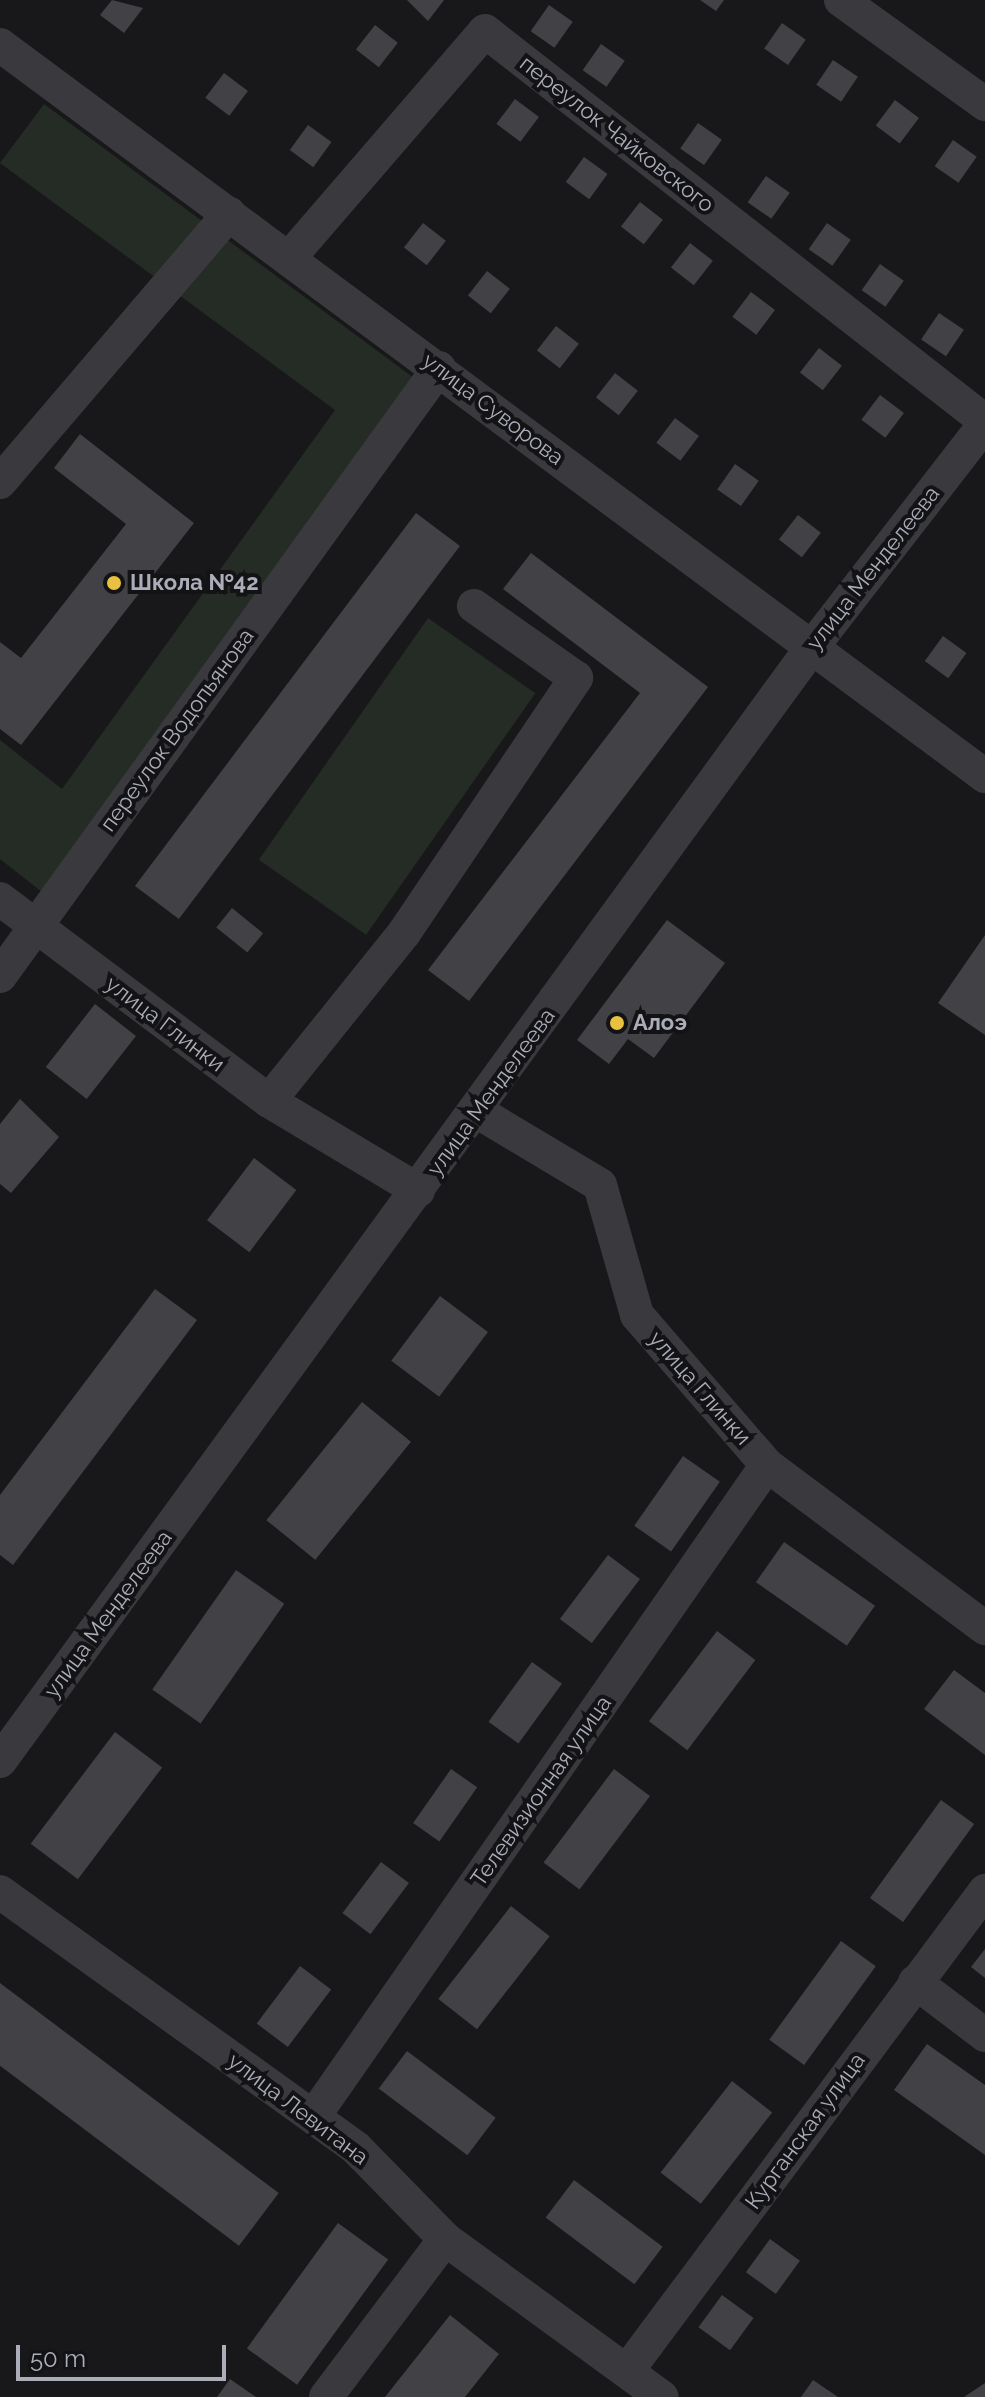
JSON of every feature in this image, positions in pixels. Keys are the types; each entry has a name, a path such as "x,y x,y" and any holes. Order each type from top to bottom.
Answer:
{"street":[{"path":"849,2 985,104"},
{"name":"переулок Чайковского","path":"290,257 485,31 985,422"},
{"name":"улица Суворова","path":"0,45 439,368 809,651 985,776"},
{"path":"0,482 229,214"},
{"name":"переулок Водопьянова","path":"0,976 439,368"},
{"name":"улица Менделеева","path":"0,1761 478,1112 809,651 985,422"},
{"path":"269,1101 404,933 576,678 474,606"},
{"name":"улица Глинки","path":"0,899 269,1101 418,1190"},
{"name":"улица Глинки","path":"478,1112 600,1185 637,1315 767,1465 985,1628"},
{"name":"Телевизионная улица","path":"314,2116 767,1465"},
{"name":"Курганская улица","path":"627,2371 985,1891"},
{"name":"улица Левитана","path":"0,1892 356,2148 445,2239 662,2397"},
{"path":"915,1982 985,2035"},
{"path":"326,2397 445,2239"}],"shaded area":[{"path":"44,104 418,381 42,892 0,859 0,740 62,789 335,410 0,163"},
{"path":"428,618 535,693 366,935 259,860"}],"building":[{"path":"112,0 143,8 124,33 100,15"},
{"path":"407,0 444,0 428,21"},
{"path":"700,0 724,0 716,11"},
{"path":"549,5 573,22 554,48 531,31"},
{"path":"782,23 806,40 788,65 764,48"},
{"path":"375,25 398,43 379,67 356,49"},
{"path":"601,44 625,61 606,87 583,70"},
{"path":"833,60 858,77 841,102 816,85"},
{"path":"224,73 248,91 229,116 205,98"},
{"path":"515,99 539,117 520,142 496,124"},
{"path":"895,100 919,118 900,144 876,126"},
{"path":"698,123 722,140 704,165 680,148"},
{"path":"308,125 331,142 313,167 290,150"},
{"path":"953,140 977,157 958,183 935,166"},
{"path":"584,157 607,174 589,199 566,182"},
{"path":"766,176 790,193 771,219 748,202"},
{"path":"640,202 663,220 644,244 621,226"},
{"path":"423,223 446,241 427,265 404,247"},
{"path":"827,223 851,240 832,266 809,249"},
{"path":"690,243 713,261 694,285 671,267"},
{"path":"880,264 904,281 885,307 862,290"},
{"path":"487,271 510,289 491,313 468,295"},
{"path":"751,292 775,310 756,335 732,317"},
{"path":"939,313 964,330 946,356 921,340"},
{"path":"556,326 579,344 560,368 537,350"},
{"path":"819,348 842,366 823,390 800,372"},
{"path":"615,373 638,391 619,415 596,397"},
{"path":"880,395 904,413 885,438 861,420"},
{"path":"675,418 699,436 680,461 656,443"},
{"name":"Школа №42","path":"80,434 194,523 21,745 0,729 0,642 21,658 126,524 54,468"},
{"path":"735,464 759,481 741,506 717,489"},
{"path":"416,513 460,546 179,919 135,886"},
{"path":"798,515 821,533 802,557 779,539"},
{"path":"531,553 708,687 469,1001 428,970 640,693 503,589"},
{"path":"943,636 966,653 948,678 925,661"},
{"path":"232,908 263,933 247,953 216,927"},
{"path":"667,920 725,963 654,1058 628,1039 609,1064 577,1040"},
{"path":"985,935 985,1035 938,1003"},
{"path":"95,1004 136,1036 87,1099 46,1067"},
{"path":"20,1099 59,1137 11,1193 0,1184 0,1124"},
{"path":"254,1158 296,1190 249,1252 207,1220"},
{"path":"155,1289 197,1320 13,1565 0,1555 0,1495"},
{"path":"440,1296 488,1332 439,1397 391,1361"},
{"path":"362,1402 411,1442 315,1560 266,1520"},
{"path":"683,1456 720,1482 671,1551 634,1526"},
{"path":"784,1542 875,1606 847,1646 756,1582"},
{"path":"608,1555 640,1579 592,1643 560,1619"},
{"path":"236,1570 284,1604 201,1723 152,1690"},
{"path":"717,1631 755,1660 687,1750 649,1721"},
{"path":"532,1662 562,1684 518,1744 489,1722"},
{"path":"954,1670 985,1693 985,1755 924,1709"},
{"path":"115,1732 162,1768 78,1879 31,1844"},
{"path":"451,1769 477,1787 439,1841 413,1823"},
{"path":"614,1769 650,1796 580,1890 544,1862"},
{"path":"941,1800 974,1824 903,1922 870,1898"},
{"path":"381,1862 409,1883 370,1934 342,1913"},
{"path":"511,1906 550,1936 477,2029 438,1999"},
{"path":"841,1941 876,1966 804,2065 769,2040"},
{"path":"985,1949 985,1978 971,1967"},
{"path":"300,1966 331,1989 288,2047 257,2024"},
{"path":"0,1983 279,2193 239,2246 0,2066"},
{"path":"927,2044 985,2085 985,2155 894,2090"},
{"path":"407,2051 496,2118 467,2155 379,2089"},
{"path":"732,2081 772,2112 701,2204 661,2172"},
{"path":"574,2180 663,2247 634,2284 546,2218"},
{"path":"338,2223 388,2259 297,2385 247,2348"},
{"path":"770,2239 800,2261 776,2294 746,2272"},
{"path":"722,2295 754,2318 730,2350 698,2327"},
{"path":"450,2315 499,2354 465,2397 385,2397"},
{"path":"230,2379 256,2397 217,2397"},
{"path":"813,2380 838,2397 801,2397"},
{"path":"985,2383 985,2397 964,2397"}],"place":[{"name":"Школа №42","path":"114,583"},
{"name":"Алоэ","path":"617,1023"}]}
